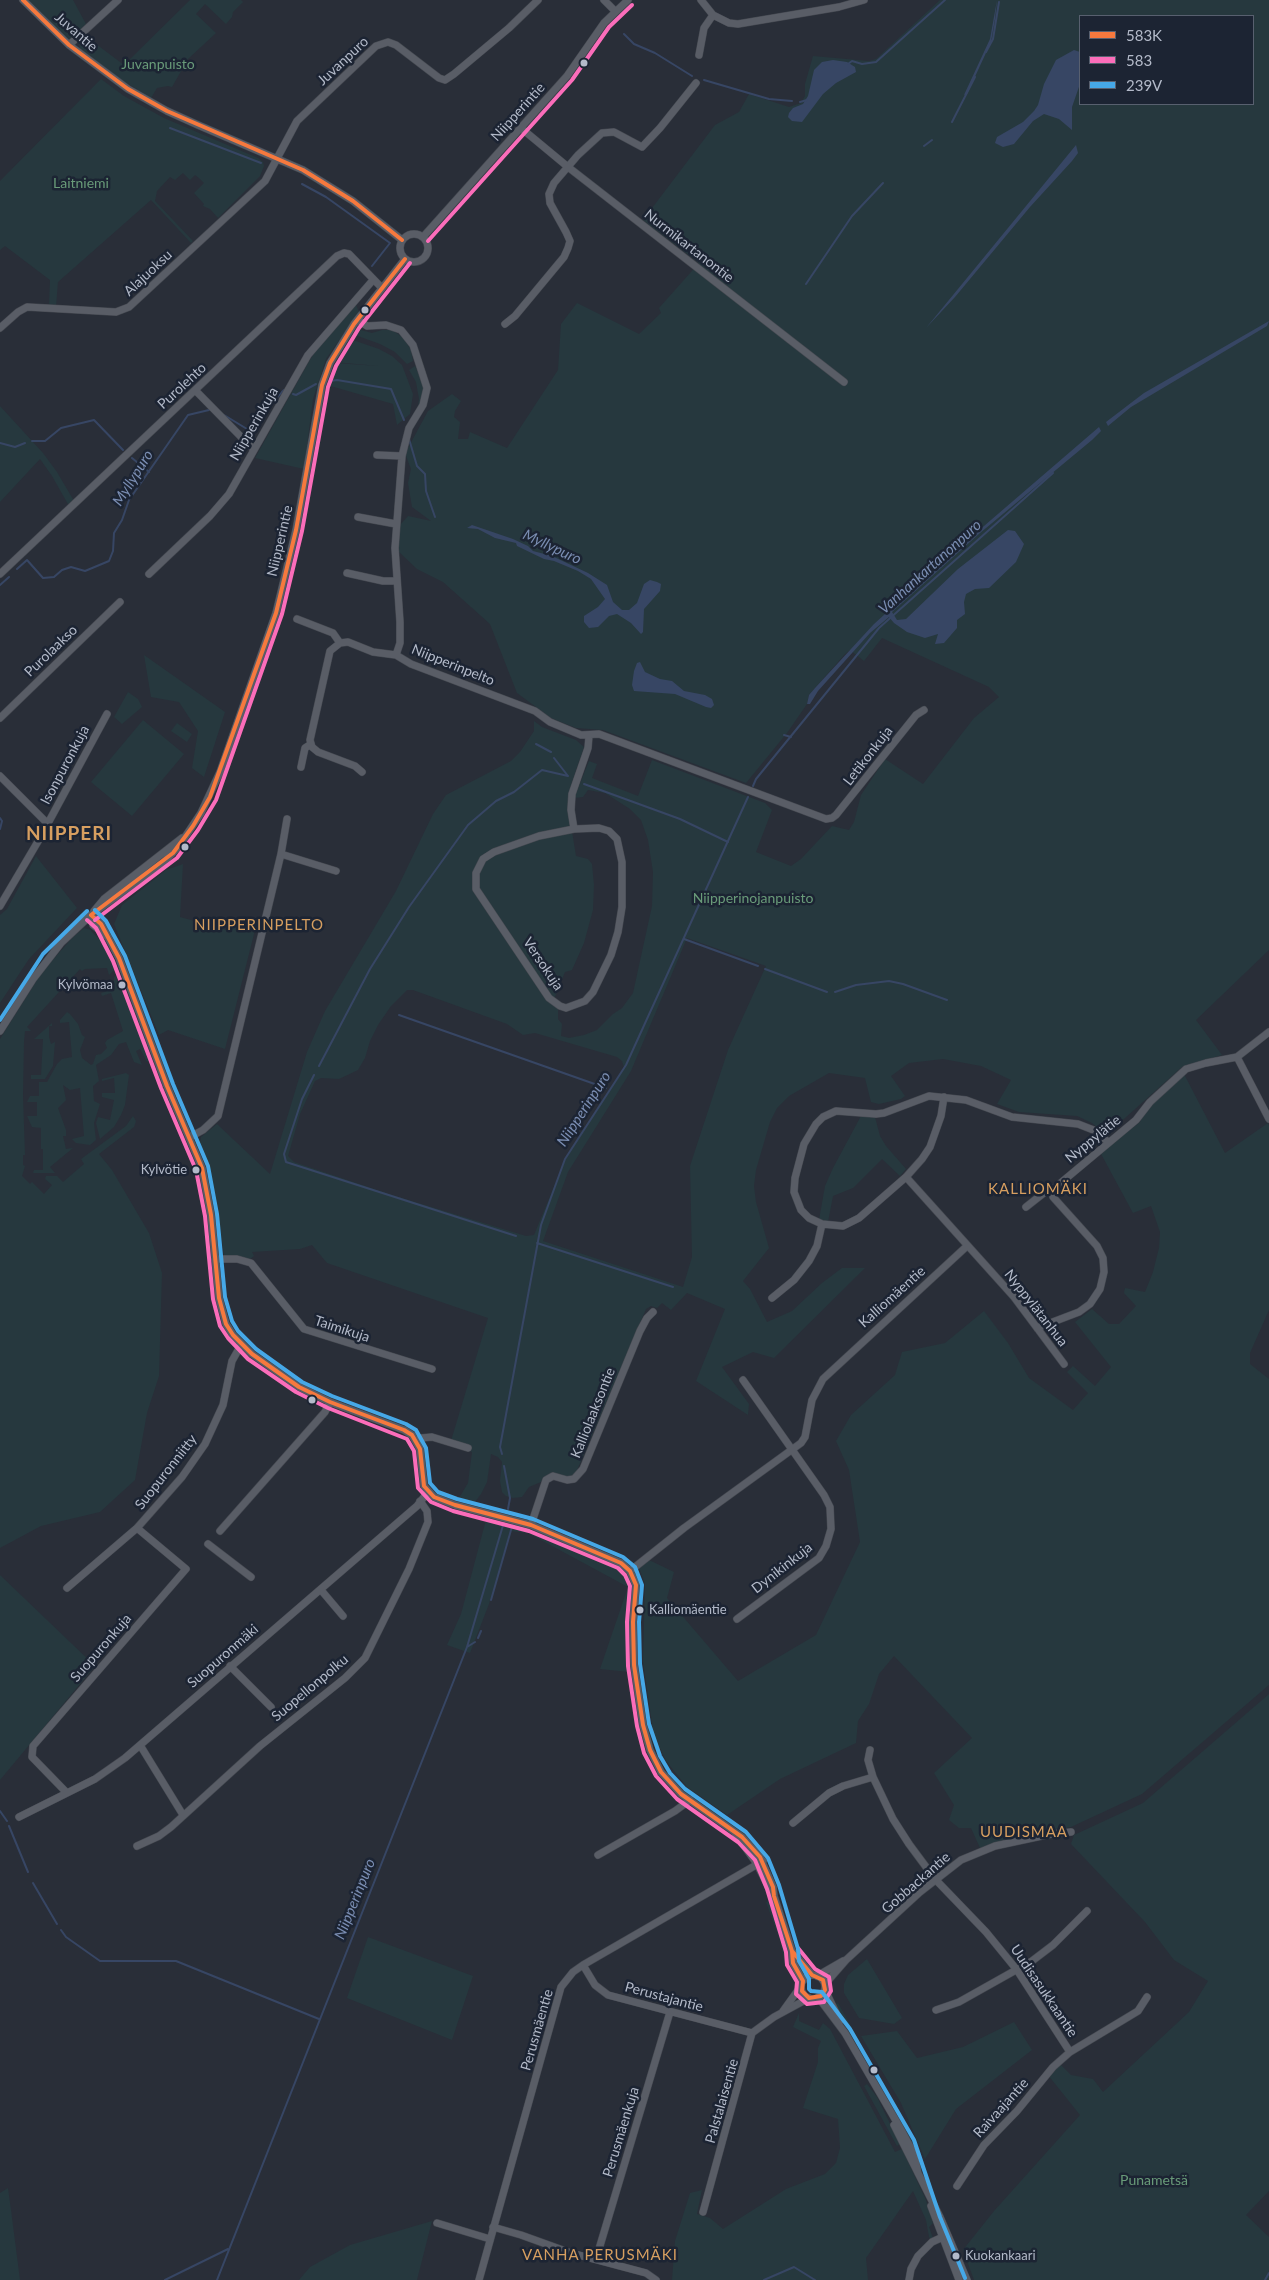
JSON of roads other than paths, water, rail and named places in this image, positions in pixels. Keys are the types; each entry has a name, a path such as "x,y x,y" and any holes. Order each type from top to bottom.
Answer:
{"street":[{"name":"Juvantie","path":"23,0 70,44 128,89 167,111 303,170 354,201 402,240"},
{"path":"70,44 118,0"},
{"name":"Juvanpuro","path":"277,158 297,121 382,42 388,42 396,46 439,78 445,80 509,28 538,0"},
{"path":"604,0 615,11"},
{"name":"Niipperintie","path":"423,237 567,76 598,31 615,11 628,0"},
{"path":"701,0 713,15 729,23 748,23 864,0"},
{"path":"699,55 704,28 713,15"},
{"path":"505,324 516,316 564,257 570,241 550,203 549,194 554,183 596,138 607,132 621,135 642,147 660,128 696,83"},
{"name":"Nurmikartanontie","path":"521,128 568,167 844,382"},
{"name":"Alajuoksu","path":"0,328 18,312 27,307 116,312 129,307 265,181 277,158"},
{"path":"410,234 423,237 428,250 424,259 414,262 405,259 400,250 402,240 410,234"},
{"name":"Purolehto","path":"0,574 337,256 344,253 349,254 381,287"},
{"name":"Niipperintie","path":"0,1031 48,958 91,915 104,899 185,836 202,813 220,772 276,613 296,530 322,385 330,363 381,287 405,259"},
{"name":"Niipperinkuja","path":"149,574 220,506 229,494 253,449 314,346 373,280"},
{"name":"Niipperinpelto","path":"358,320 367,326 386,325 401,330 413,345 427,388 426,398 409,428 402,456 396,524 400,622 400,642 396,654 412,664 535,711 550,722 581,735 599,734 826,819 832,818"},
{"path":"195,390 253,449"},
{"path":"377,455 402,456"},
{"path":"358,517 396,524"},
{"path":"347,573 383,581 397,581"},
{"name":"Purolaakso","path":"0,718 120,602"},
{"path":"297,619 333,633 340,643"},
{"path":"362,772 355,766 318,752 311,744 310,740 330,651 340,643 348,642 373,652 396,654"},
{"name":"Letikonkuja","path":"832,818 916,715 924,710"},
{"name":"Isonpuronkuja","path":"0,906 48,824 107,714"},
{"path":"574,829 571,810 574,786 588,748 589,736"},
{"path":"301,767 305,748 311,744"},
{"path":"0,776 48,824"},
{"path":"190,1137 203,1130 218,1116 281,854 287,819"},
{"name":"Versokuja","path":"599,828 613,834 620,850 623,890 618,932 604,971 593,992 585,1001 566,1008 550,998 476,889 476,873 483,859 494,852 539,836 574,829 599,828"},
{"path":"281,854 336,871"},
{"path":"91,915 93,925 108,938 129,982 167,1086 190,1137 205,1180 221,1310 226,1324 241,1345 284,1378 330,1402 404,1430 416,1441 420,1450 422,1478 428,1492 444,1502 531,1525 621,1563 630,1571 636,1585 633,1622 634,1666 648,1746 661,1772 690,1800 733,1831 760,1863 774,1896 792,1951 793,1963 802,1983 804,1995 809,1998"},
{"path":"1269,1032 1237,1057 1269,1119"},
{"name":"Nyppylätie","path":"1026,1207 1045,1192 1050,1191 1136,1120 1150,1102 1186,1069 1237,1057"},
{"path":"944,1096 941,1116 930,1147 922,1159 906,1177 852,1223 835,1226 822,1224 808,1218 800,1210 794,1192 795,1178 804,1144 816,1124 823,1117 836,1111 876,1114 892,1111 919,1098 944,1096 980,1104 1012,1118 1078,1124 1096,1132 1108,1142"},
{"name":"Nyppylätanhua","path":"906,1177 1014,1297 1064,1364"},
{"path":"1037,1328 1079,1312 1090,1304 1100,1289 1104,1272 1103,1258 1097,1246 1053,1197 1050,1191"},
{"path":"772,1298 794,1280 809,1261 817,1246 822,1224"},
{"name":"Kalliomäentie","path":"630,1571 684,1528 801,1444 805,1437 812,1400 823,1379 967,1246"},
{"name":"Taimikuja","path":"215,1259 237,1259 251,1263 304,1329 432,1369"},
{"name":"Kalliolaaksontie","path":"531,1525 546,1480 553,1476 567,1480 574,1479 583,1469 640,1331 646,1318 653,1312"},
{"name":"Suopuronniitty","path":"67,1588 137,1528 182,1477 205,1444 223,1405 232,1361 241,1345"},
{"name":"Dynikinkuja","path":"737,1619 819,1558 832,1529 830,1508 824,1495 743,1380"},
{"path":"220,1531 325,1412 330,1402"},
{"path":"416,1441 421,1438 432,1437 468,1448"},
{"name":"Suopuronmäki","path":"19,1817 111,1769 321,1590 428,1492"},
{"name":"Suopellonpolku","path":"137,1846 159,1836 267,1740 345,1678 365,1658 409,1569 428,1522 427,1511 420,1501"},
{"name":"Suopuronkuja","path":"67,1792 32,1757 33,1746 186,1568 137,1528"},
{"path":"208,1544 251,1578"},
{"path":"321,1590 342,1616"},
{"path":"230,1666 271,1707"},
{"path":"140,1745 183,1815"},
{"name":"Uudisasukkaantie","path":"870,1750 868,1760 873,1777 893,1820 922,1864 986,1932 1018,1970 1070,2052"},
{"path":"793,1823 829,1793 843,1786 873,1777"},
{"path":"598,1855 675,1812 690,1800"},
{"name":"Gobbackantie","path":"825,1987 846,1960 935,1879 961,1860 995,1846 1051,1834 1071,1832"},
{"name":"Perusmäentie","path":"479,2280 562,1987 572,1972 760,1863"},
{"path":"936,2010 960,2002 1018,1970 1048,1949 1087,1911"},
{"path":"792,1951 825,1987 845,2033 890,2112 903,2146 918,2173 945,2236 967,2280"},
{"name":"Gobbackantie","path":"814,1975 846,1960"},
{"name":"Perustajantie","path":"583,1965 595,1985 608,1995 752,2034"},
{"path":"782,2012 802,1983 814,1975"},
{"path":"752,2034 782,2012 809,1998 818,1997 825,1987"},
{"path":"818,1997 845,2033"},
{"name":"Raivaajantie","path":"957,2186 984,2145 1017,2111 1053,2067 1070,2052 1138,2011 1148,1997"},
{"name":"Perusmäenkuja","path":"596,2259 670,2012"},
{"name":"Palstalaisentie","path":"704,2212 752,2034"},
{"path":"437,2224 490,2239"},
{"path":"493,2227 646,2274 656,2280"},
{"path":"909,2280 911,2269 918,2256 932,2242 945,2236"},
{"path":"945,2236 959,2280"}],"water":[{"path":"997,0 991,42 967,94 964,95 990,39"},
{"path":"1074,50 1079,52 1079,87 1072,107 1072,130 1059,119 1044,114 1033,121 1014,144 1003,147 995,143 997,137 1023,122 1034,111 1038,105 1044,84 1056,60"},
{"path":"833,60 847,62 855,67 856,72 836,83 823,94 802,122 792,121 788,117 789,113 793,108 803,104 808,96 814,70 822,62"},
{"path":"1076,145 1078,153 1072,161 926,328"},
{"path":"1269,321 1267,326 1131,407 1108,426 1106,422 1144,393"},
{"path":"1099,427 1101,431 1092,440 980,533 892,612 897,620 906,619 958,569 1008,530 1015,531 1024,544 1016,562 989,588 975,589 966,594 964,602 965,614 957,620 957,628 944,643 935,644 938,634 925,638 907,632 889,617 870,633 818,691 810,704 807,704 809,695 874,624 948,557"},
{"path":"472,525 513,539 528,546 533,551 552,556 588,573 607,585 613,602 622,610 629,610 637,603 644,584 650,580 661,584 660,591 644,609 643,632 641,634 631,623 617,614 609,616 598,627 589,628 584,622 584,616 598,607 605,599 591,579 578,571 544,559 517,546 516,543 495,538 478,529 467,528"},
{"path":"640,662 645,672 660,679 672,681 684,691 705,695 712,699 714,705 711,708 706,707 675,694 634,691 632,685 634,671 637,663"}],"waterway":[{"path":"848,64 852,61 862,64 876,62 945,0"},
{"path":"986,52 993,39 999,2"},
{"path":"624,34 634,44 655,53 692,76"},
{"path":"952,122 975,77"},
{"path":"704,80 769,99 792,101"},
{"path":"800,102 807,100"},
{"path":"170,128 261,163"},
{"path":"924,146 932,140"},
{"path":"806,284 852,216 883,183"},
{"path":"302,184 326,197 390,243 372,266"},
{"name":"Myllypuro","path":"330,381 337,380 391,389 404,420"},
{"name":"Myllypuro","path":"293,394 296,395 316,384"},
{"name":"Myllypuro","path":"224,415 247,429 284,390"},
{"name":"Myllypuro","path":"17,569 27,560 43,578 54,577 62,570 71,567 85,571 109,561 113,551 114,533 122,520 129,500 188,415 209,410"},
{"path":"32,441 45,441 61,428 94,420 123,450"},
{"name":"Myllypuro","path":"409,439 417,466 425,474 426,491 435,517"},
{"path":"0,443 15,447 25,443"},
{"path":"132,458 149,472"},
{"name":"Vanhankartanonpuro","path":"753,786 756,779 879,628 1053,473"},
{"name":"Myllypuro","path":"0,585 9,577"},
{"name":"Vanhankartanonpuro","path":"784,735 791,737"},
{"path":"536,744 551,752"},
{"path":"554,758 568,776"},
{"path":"319,1066 370,969 409,907 468,825 496,801 514,792 542,770 568,776"},
{"path":"584,784 680,819 728,842"},
{"name":"Niipperinpuro","path":"502,1454 500,1447 541,1225 565,1159 626,1065 748,797"},
{"name":"Myllypuro","path":"0,818 2,821 0,829"},
{"path":"684,939 758,966"},
{"path":"765,969 827,992"},
{"path":"835,992 856,985 889,981 903,984 947,1000"},
{"path":"399,1015 606,1088"},
{"path":"314,1075 302,1099 284,1154 286,1162 516,1236"},
{"path":"537,1243 673,1287"},
{"name":"Niipperinpuro","path":"504,1466 510,1498 508,1509"},
{"name":"Niipperinpuro","path":"217,2280 467,1647 504,1522"},
{"path":"491,1600 513,1523"},
{"path":"478,1638 481,1631"},
{"name":"Niipperinpuro","path":"467,1647 475,1642"},
{"path":"0,1811 7,1821"},
{"path":"9,1826 28,1872"},
{"path":"33,1883 57,1924"},
{"path":"61,1930 66,1937 100,1961 176,1961 319,2019"},
{"path":"165,2280 228,2249"},
{"path":"764,2280 794,2267 815,2280"},
{"path":"1265,2280 1269,2273"}],"place":[{"name":"Kylvömaa","path":"122,985"},
{"name":"Kylvötie","path":"196,1170"},
{"name":"Kalliomäentie","path":"640,1610"},
{"name":"Kuokankaari","path":"956,2256"}],"district":[{"name":"NIIPPERI","path":"69,834"},
{"name":"NIIPPERINPELTO","path":"259,925"},
{"name":"KALLIOMÄKI","path":"1038,1189"},
{"name":"UUDISMAA","path":"1024,1832"},
{"name":"VANHA PERUSMÄKI","path":"600,2255"}],"park label":[{"name":"Juvanpuisto","path":"158,64"},
{"name":"Laitniemi","path":"81,183"},
{"name":"Niipperinojanpuisto","path":"753,898"},
{"name":"Punametsä","path":"1154,2180"}]}
